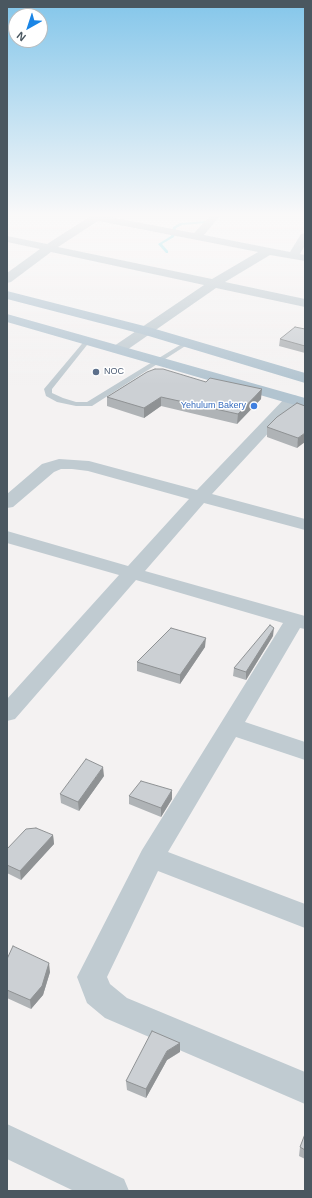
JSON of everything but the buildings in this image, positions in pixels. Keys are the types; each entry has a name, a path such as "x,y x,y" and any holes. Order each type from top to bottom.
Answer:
{"main road":[{"path":"7,295 147,331 305,378"},
{"path":"7,318 159,360 298,401"}],"street":[{"path":"7,279 15,273"},
{"path":"167,273 305,303"},
{"path":"119,349 232,273"},
{"path":"7,713 200,496 298,401"},
{"path":"7,503 48,468 59,464 89,466 305,525"},
{"path":"7,537 300,622 230,726 151,857 92,977 98,993 116,1008 305,1088"},
{"path":"230,726 305,751"},
{"path":"151,857 305,916"},
{"path":"7,1141 112,1191"}],"lane":[{"path":"88,340 48,389 49,394 60,400 76,404 89,404 187,343"}],"place":[{"name":"NOC","path":"96,372"},
{"name":"Yehulum Bakery","path":"254,406"}]}
